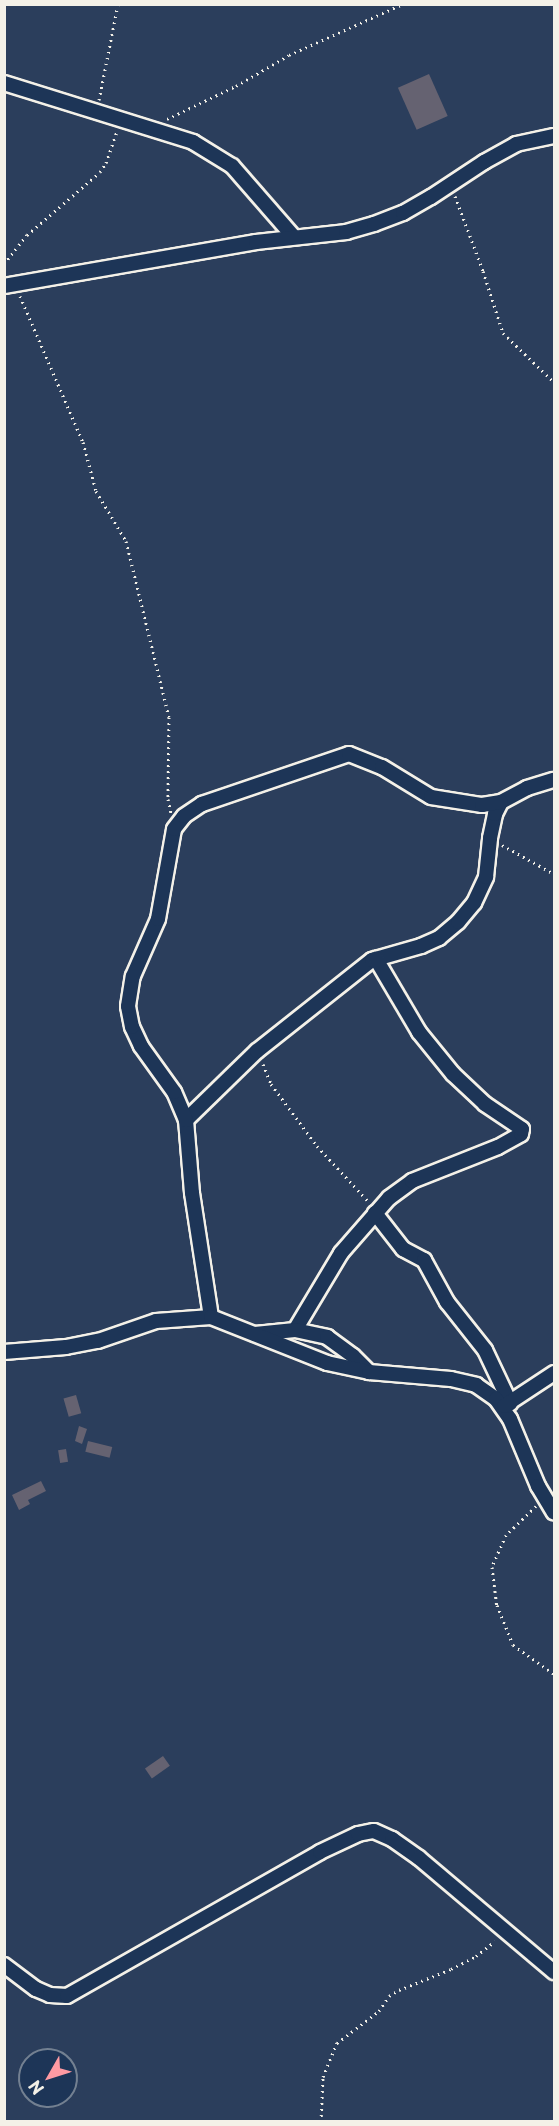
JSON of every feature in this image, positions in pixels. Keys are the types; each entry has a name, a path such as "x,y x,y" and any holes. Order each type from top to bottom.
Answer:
{"street":[{"path":"4,83 193,142 223,160 294,237"},
{"path":"10,284 294,237 336,233 374,224 404,213 516,144 555,136"},
{"path":"211,1317 192,1193 186,1120 174,1092 141,1046 132,1027 128,1006 133,976 158,919 174,829 184,816 202,804 349,754 382,767 431,797 482,805 501,802 527,788 555,780"},
{"path":"186,1120 257,1051 376,958 439,938 458,922 474,903 486,877 490,838 495,814 501,802"},
{"path":"295,1330 341,1253 389,1198 412,1181 498,1147 521,1134 522,1129 485,1104 453,1074 419,1032 376,958"},
{"path":"375,1213 403,1249 424,1260 447,1302 485,1350 545,1497 555,1513"},
{"path":"4,1352 66,1347 98,1341 156,1321 211,1317 327,1364 369,1372 451,1379 476,1385 506,1405"},
{"path":"255,1334 295,1330 327,1337 353,1356 369,1372"},
{"path":"506,1405 555,1373"},
{"path":"4,1965 36,1989 50,1995 67,1996 320,1852 358,1834 374,1831 393,1839 419,1858 555,1972"}],"path":[{"path":"96,111 118,4"},
{"path":"149,128 236,86 289,55 403,4"},
{"path":"4,264 27,235 100,172 112,151 121,118"},
{"path":"451,185 503,333 555,382"},
{"path":"10,284 83,442 96,491 126,541 169,717 168,799 174,829"},
{"path":"490,838 555,874"},
{"path":"257,1051 271,1084 300,1124 366,1199 375,1213"},
{"path":"545,1497 506,1535 492,1567 496,1605 513,1645 555,1674"},
{"path":"321,2121 323,2077 337,2043 379,2011 389,1996 476,1956 508,1931"}],"building":[{"path":"429,74 448,116 417,130 398,88"},
{"path":"76,1395 81,1413 69,1417 64,1399"},
{"path":"79,1426 87,1429 82,1444 75,1441"},
{"path":"88,1441 112,1447 110,1458 85,1452"},
{"path":"66,1449 68,1462 60,1463 58,1450"},
{"path":"41,1481 46,1491 28,1500 30,1504 19,1510 12,1495"},
{"path":"163,1756 170,1766 152,1778 145,1769"}]}
